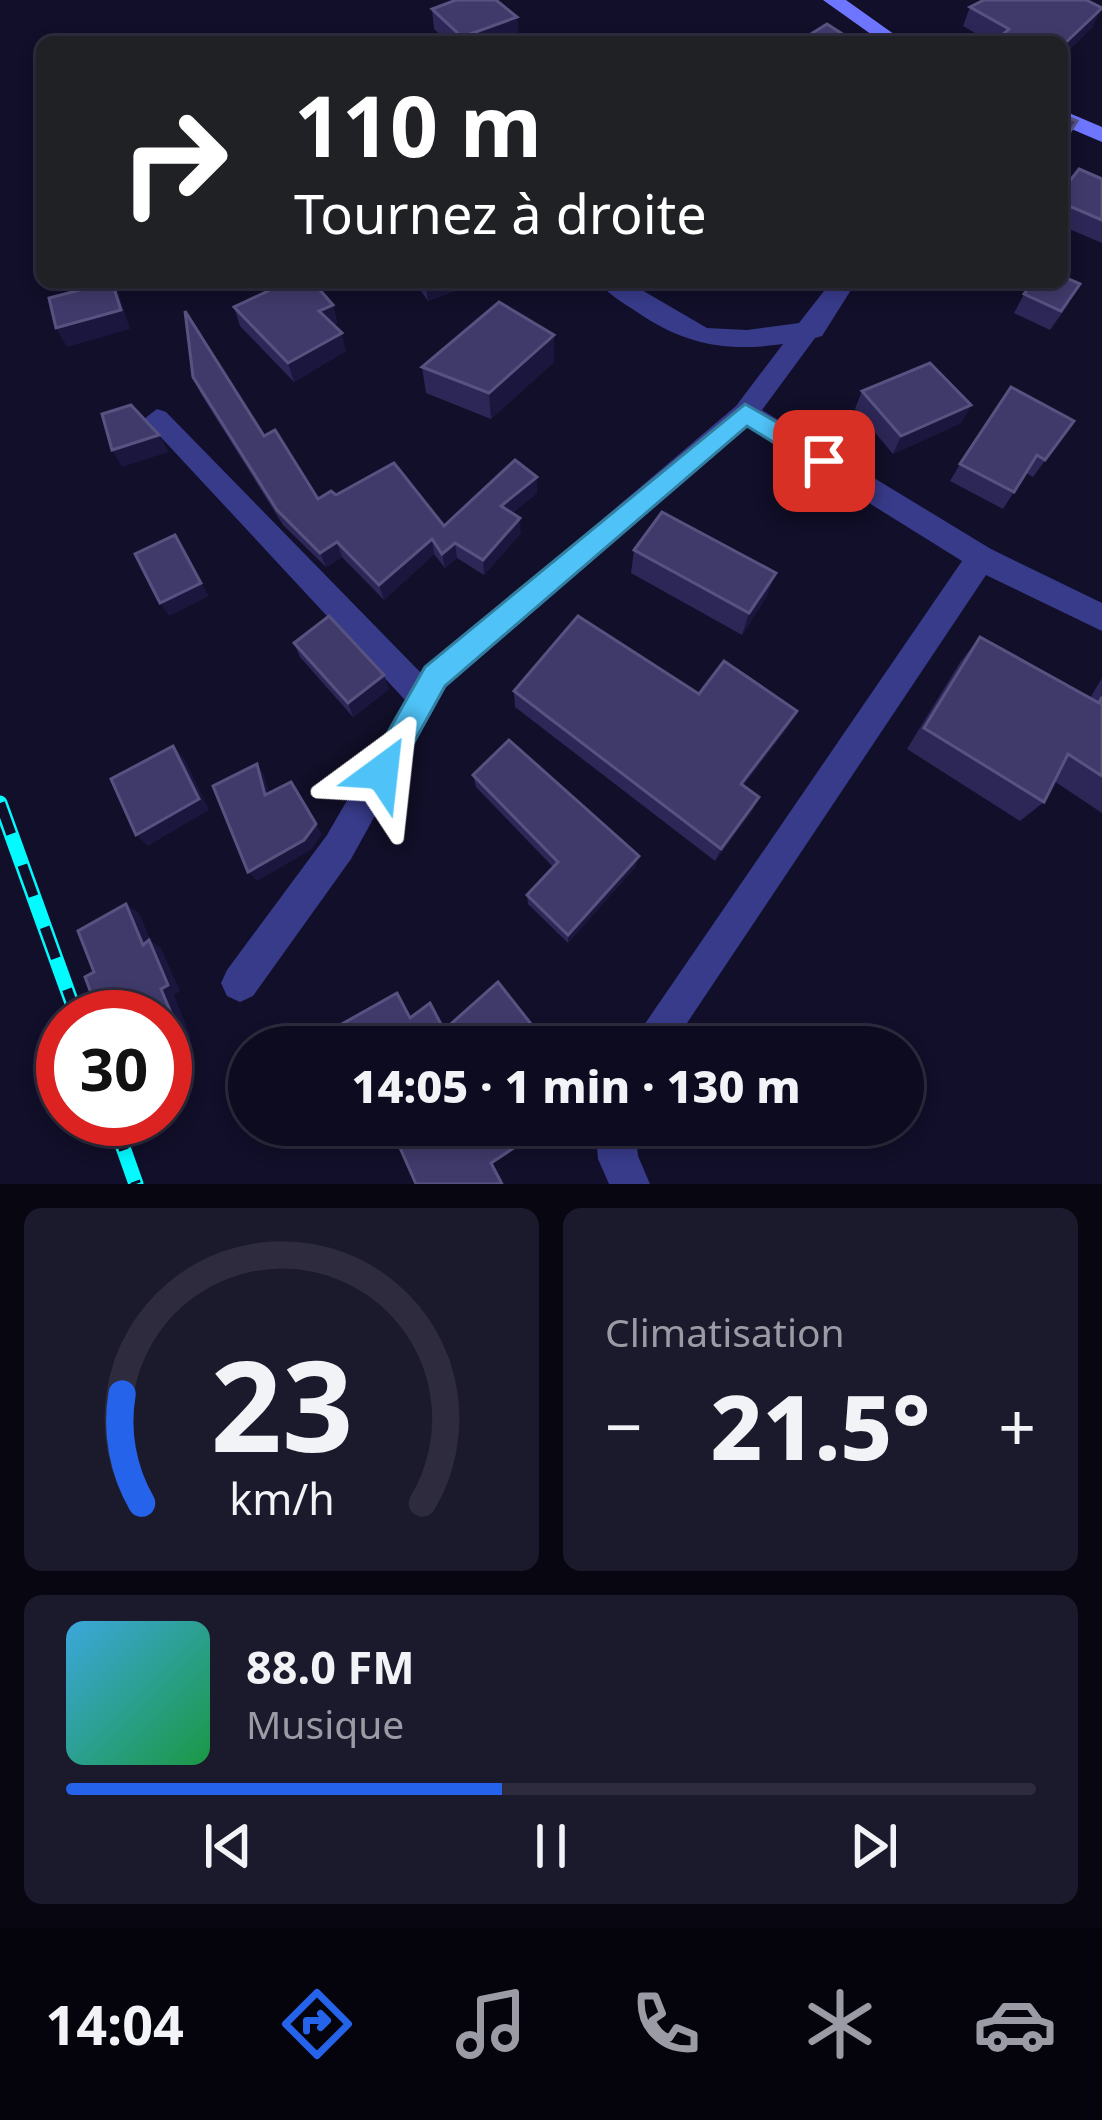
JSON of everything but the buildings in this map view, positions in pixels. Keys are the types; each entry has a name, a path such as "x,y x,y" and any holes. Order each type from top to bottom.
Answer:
{"street":[{"path":"833,0 886,36"},
{"path":"1068,120 1102,135"},
{"path":"620,288 685,334 722,344 813,330"},
{"path":"240,982 339,847 435,676 745,413 813,330 840,288"},
{"path":"745,413 981,558 1102,618"},
{"path":"157,419 424,698"},
{"path":"662,1026 981,558"},
{"path":"617,1146 630,1184"}],"railway":[{"path":"0,803 67,990"},
{"path":"123,1146 136,1184"}],"route":[{"path":"382,772 435,676 745,413 824,461"}]}
